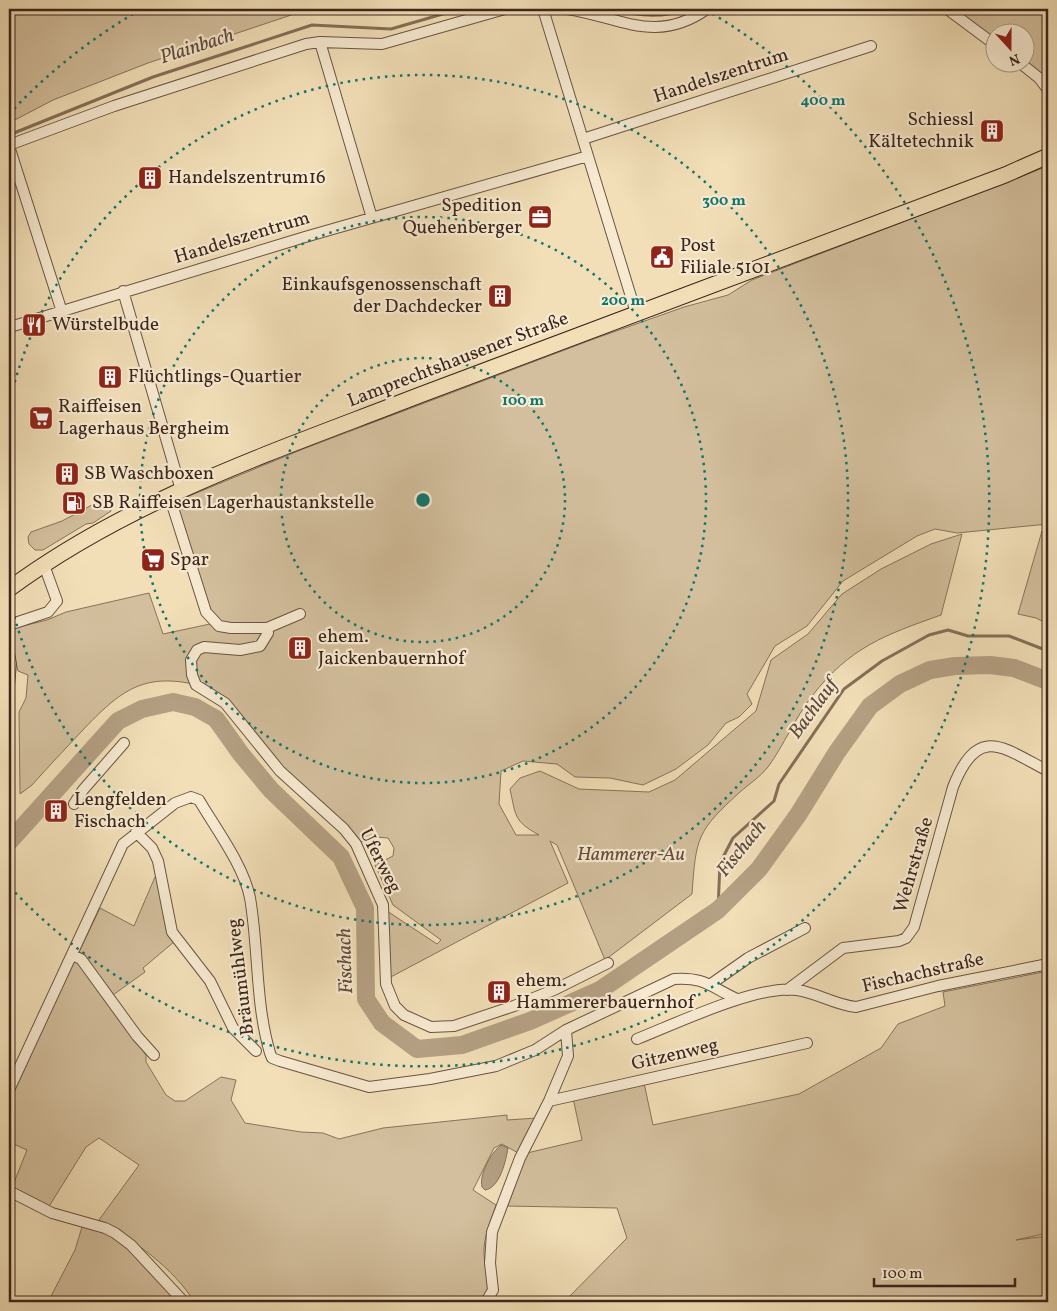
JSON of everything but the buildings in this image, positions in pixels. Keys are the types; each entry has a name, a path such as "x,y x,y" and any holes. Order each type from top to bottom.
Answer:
{"main road":[{"name":"Lamprechtshausener Straße","path":"9,589 44,564 112,524 175,492 636,313 959,193 1048,156"}],"street":[{"path":"62,312 9,146 114,106 306,44 320,42 382,44 505,9"},
{"path":"543,9 636,313"},
{"path":"567,9 633,26 649,27 679,24 694,18 707,9"},
{"path":"947,9 984,37"},
{"path":"320,42 372,218"},
{"name":"Handelszentrum","path":"583,139 870,46"},
{"path":"1032,72 1048,90"},
{"name":"Handelszentrum","path":"10,326 588,156"},
{"path":"123,292 206,612 220,626 231,628 267,628 300,614"},
{"path":"9,625 48,612 57,601 44,564"},
{"name":"Uferweg","path":"267,628 268,633 260,646 240,650 204,647 197,650 191,660 192,675 196,685 225,703 280,771 344,829 356,844 383,905 386,984 395,1006 404,1015 431,1027 454,1026 514,1006 556,989 608,963"},
{"path":"9,653 11,664 9,685"},
{"path":"74,804 83,790 124,743"},
{"name":"Wehrstraße","path":"786,990 843,948 898,942 906,938 914,927 960,768 978,749 990,745 1000,746 1048,771"},
{"name":"Bräumühlweg","path":"9,1090 123,844 175,803 191,797 199,800 243,876 250,897 260,1012 272,1058 370,1087 430,1079 496,1066 535,1050 566,1030 674,979 693,978 711,984 737,999"},
{"path":"136,832 152,848 158,860 172,932 210,981 233,1028 256,1051"},
{"path":"711,984 748,958 805,928"},
{"path":"72,955 81,959 137,1036 154,1055"},
{"name":"Fischachstraße","path":"637,1039 737,999 786,990 797,990 844,1006 856,1007 938,986 1048,964"},
{"path":"486,1302 493,1290 490,1263 492,1232 520,1158 549,1101 568,1056 566,1030"},
{"name":"Gitzenweg","path":"549,1101 807,1042"},
{"path":"9,1191 52,1213 99,1226 115,1233 131,1245 184,1302"}],"green space":[{"path":"9,9 309,9 148,63 53,100 9,123"},
{"path":"309,9 403,9 389,13"},
{"path":"953,9 1048,9 1048,57 1042,77 1034,70 1034,22 984,22 984,33"},
{"name":"Hammerer-Au","path":"1048,166 1048,524 957,533 935,529 917,536 843,581 807,626 775,646 747,694 752,704 739,717 726,723 708,745 676,769 643,785 610,778 575,777 557,764 523,761 501,771 499,804 516,835 539,835 520,822 515,812 510,789 520,778 540,771 579,789 649,792 675,780 756,711 771,660 808,634 842,594 881,569 931,544 962,534 941,615 886,636 855,654 826,679 806,704 768,767 726,805 707,826 701,836 695,860 692,894 605,960 557,845 550,841 568,883 387,979 387,911 437,944 441,940 393,905 375,865 393,856 394,848 388,838 376,837 360,842 300,787 205,687 184,682 166,681 135,687 95,717 32,785 20,794 19,712 26,698 28,675 18,671 10,637 15,628 47,620 66,612 149,593 163,634 210,624 210,614 175,507 177,501 303,449 591,340 684,307 728,295 752,280"},
{"path":"105,498 111,511 93,523 86,524 43,550 35,550 29,544 28,537 31,532 62,521"},
{"path":"1042,531 1048,531 1048,624 1036,618 1018,614"},
{"path":"155,877 159,877 168,926 175,941 143,968 145,972 106,1000 146,1055 146,1062 166,1095 175,1101 185,1101 221,1077 236,1080 231,1100 245,1123 301,1132 323,1133 339,1139 383,1128 507,1115 507,1120 537,1118 520,1154 502,1144 494,1148 473,1190 496,1205 485,1242 484,1254 488,1288 482,1302 194,1302 176,1278 152,1256 99,1220 139,1165 99,1138 86,1147 48,1208 11,1190 27,1150 9,1142 9,1099 13,1089 100,908 134,926"},
{"path":"1048,971 1048,1233 1016,1240 1048,1236 1048,1302 564,1302 627,1238 617,1208 504,1206 527,1153 582,1140 573,1098 644,1083 653,1125 799,1094 881,1048 898,1024 945,1006 943,992"},
{"path":"96,1226 109,1231 184,1302 48,1302 75,1250 82,1227"}],"shaded area":[{"path":"501,1145 508,1148 504,1166 495,1184 485,1190 482,1187 484,1170 490,1158"}],"waterway":[{"name":"Plainbach","path":"9,135 153,77 312,25 391,29 460,9"},
{"name":"Plainbach","path":"612,9 649,15 668,14 686,9"},
{"name":"Bachlauf","path":"718,910 720,863 733,838 774,801 779,784 844,689 882,661 929,635 948,630 968,636 1009,636 1048,651"},
{"name":"Fischach","path":"9,842 118,721 142,709 173,702 195,707 216,719 241,754 271,790 341,857 365,908 366,999 382,1023 417,1049 462,1045 530,1021 600,990 718,910 759,869 798,815 837,752 870,706 900,684 930,670 955,666 990,665 1014,668 1048,681"}],"place":[{"name":"Schiessl Kältetechnik","path":"992,131"},
{"name":"Handelszentrum16","path":"150,178"},
{"name":"Spedition Quehenberger","path":"540,217"},
{"name":"Post Filiale 5101","path":"662,257"},
{"name":"Einkaufsgenossenschaft der Dachdecker","path":"500,296"},
{"name":"Würstelbude","path":"34,325"},
{"name":"Flüchtlings-Quartier","path":"110,377"},
{"name":"Raiffeisen Lagerhaus Bergheim","path":"41,418"},
{"name":"SB Waschboxen","path":"67,474"},
{"name":"SB Raiffeisen Lagerhaustankstelle","path":"74,503"},
{"name":"Spar","path":"153,560"},
{"name":"ehem. Jaickenbauernhof","path":"300,648"},
{"name":"Lengfelden Fischach","path":"56,811"},
{"name":"ehem. Hammererbauernhof","path":"499,992"}]}
